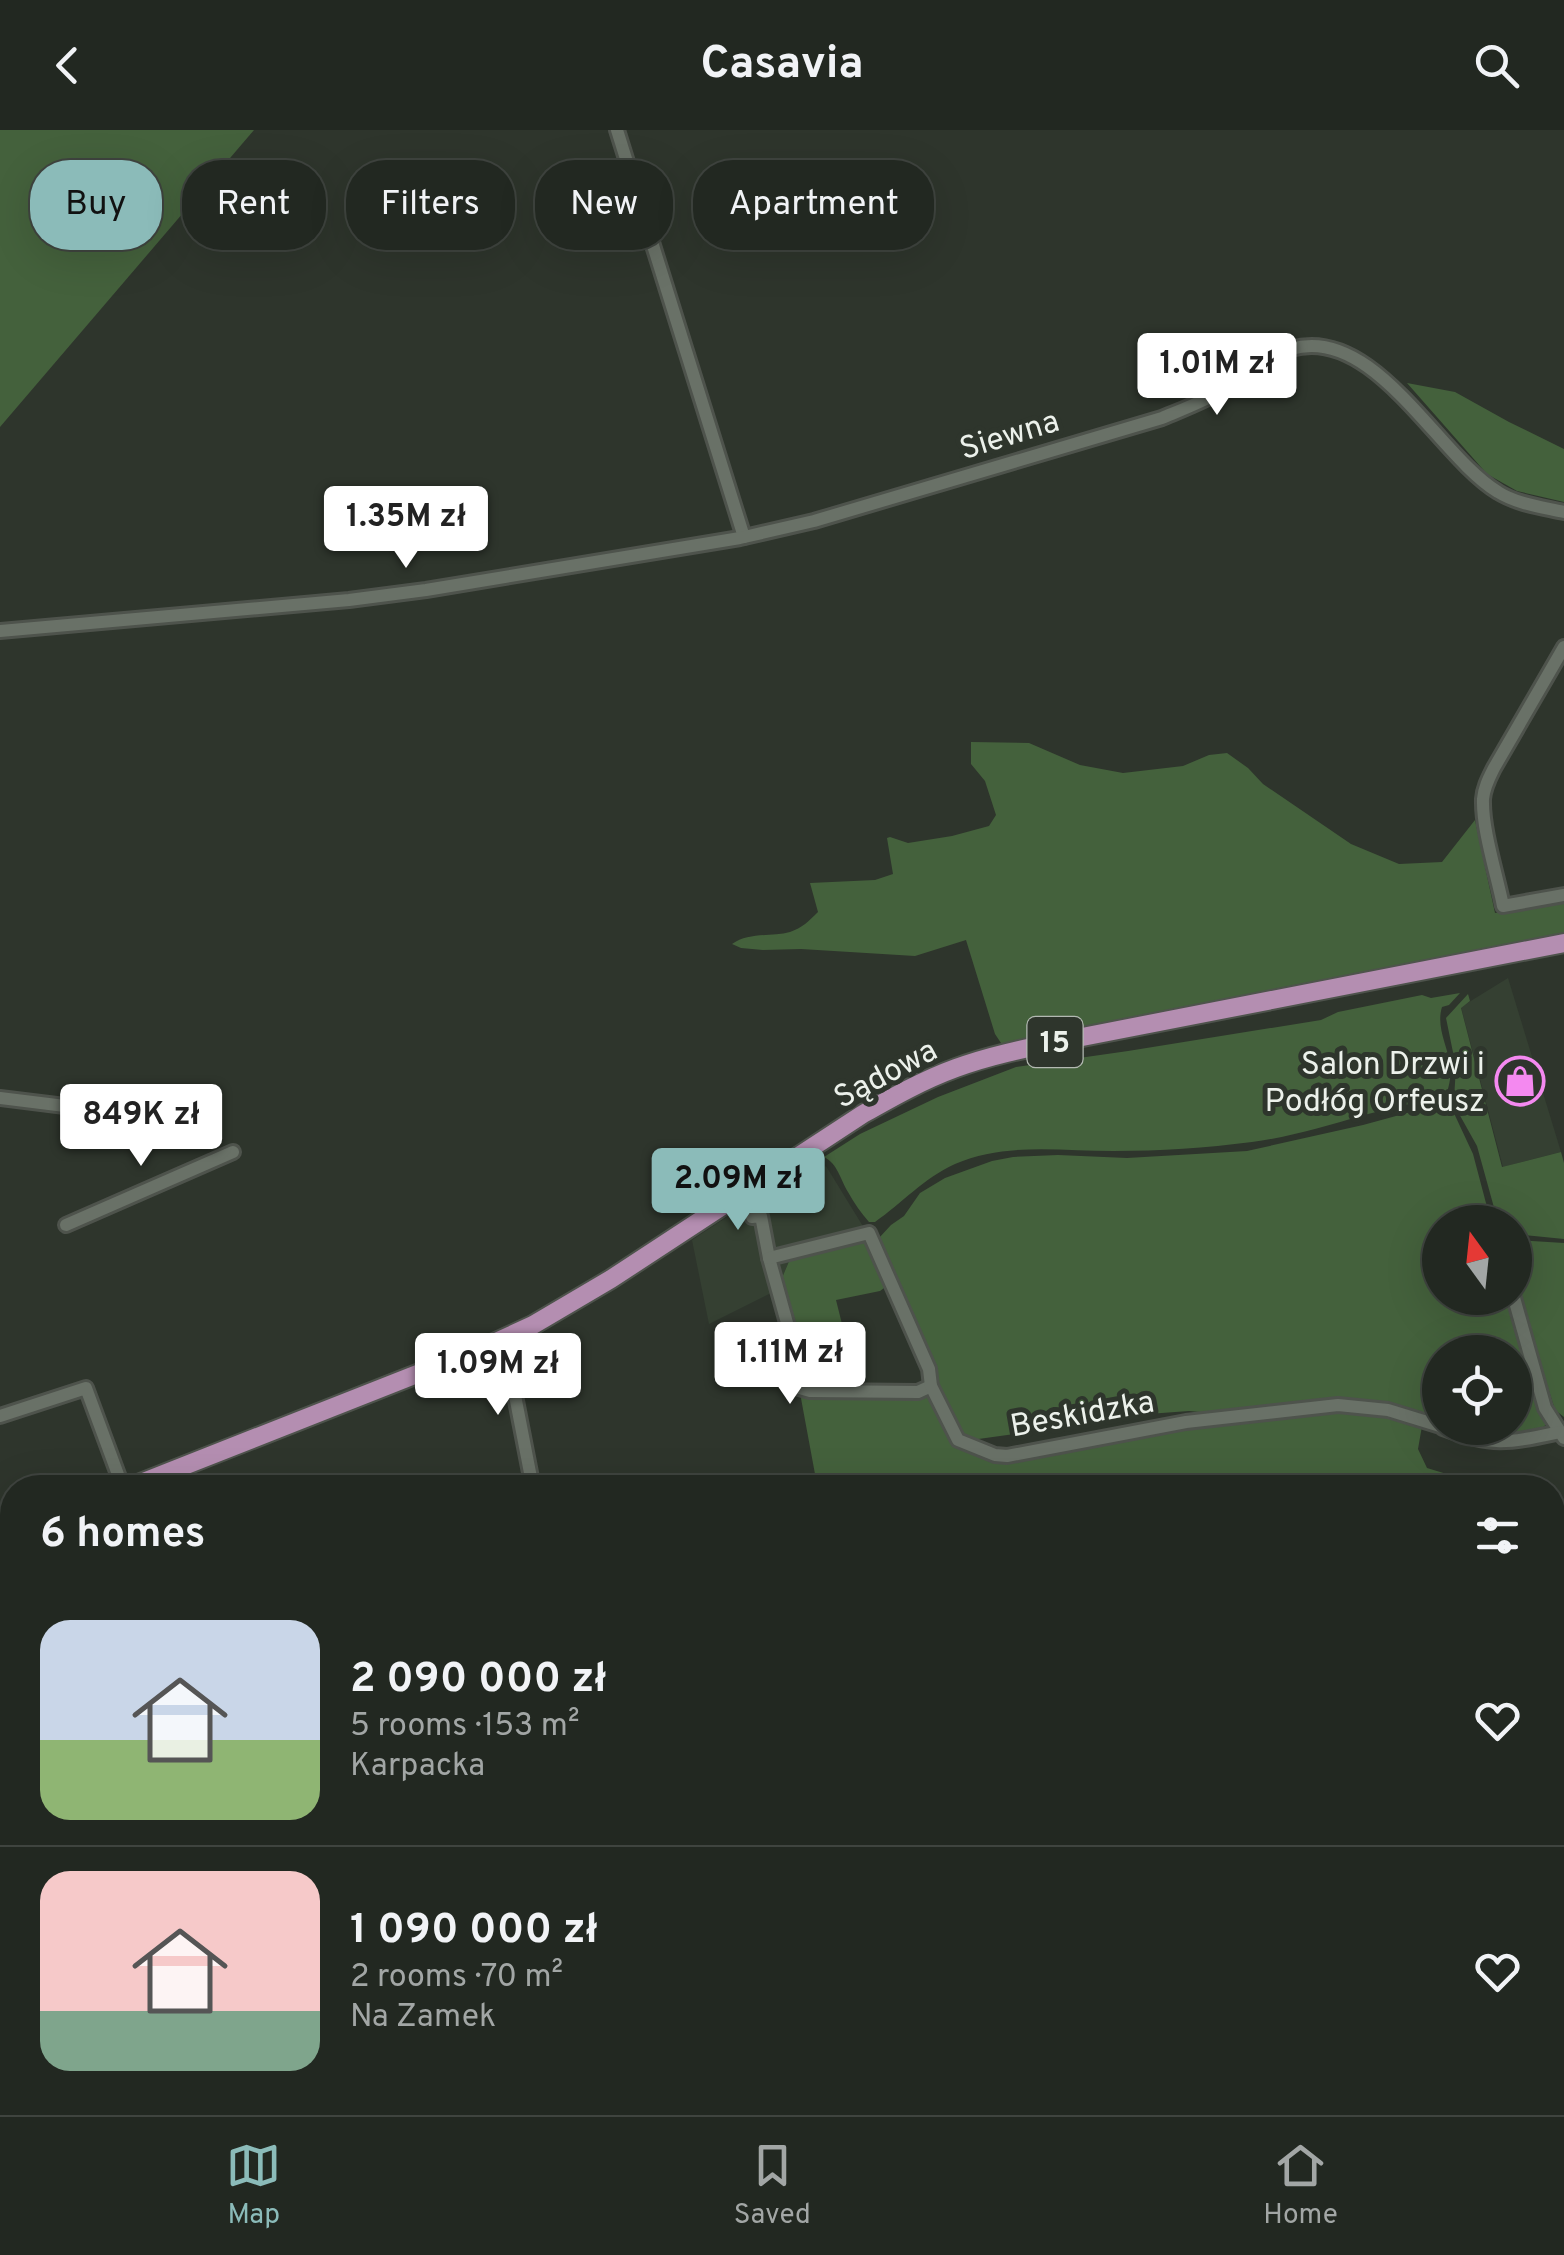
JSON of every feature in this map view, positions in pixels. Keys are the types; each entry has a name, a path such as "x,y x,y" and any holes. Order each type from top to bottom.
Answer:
{"main road":[{"name":"Sądowa","path":"158,1475 504,1339 545,1319 898,1094 929,1079 985,1059 1072,1038 1564,943"}],"street":[{"path":"618,130 744,538"},
{"name":"Siewna","path":"0,631 349,600 744,538 1162,418 1229,387 1277,354 1311,346 1348,354 1376,374 1425,419 1473,474 1499,493 1564,512"},
{"path":"1564,648 1485,785 1484,817 1503,906 1564,894"},
{"path":"0,1098 81,1108 116,1097"},
{"path":"66,1226 233,1152"},
{"path":"744,1193 752,1217 760,1216 789,1330 796,1387 810,1391 918,1392 931,1386"},
{"name":"Beskidzka","path":"769,1258 869,1233 929,1369 931,1386 958,1440 994,1455 1058,1448 1186,1422 1338,1405 1388,1410 1422,1421"},
{"path":"1519,1315 1545,1408 1562,1434"},
{"path":"504,1339 530,1475"},
{"path":"0,1416 86,1388 120,1475"},
{"name":"Beskidzka","path":"1532,1438 1562,1434"}],"shaded area":[{"path":"1508,978 1561,1152 1503,1167 1461,1007"},
{"path":"826,1166 864,1228 853,1229 851,1240 790,1259 773,1292 709,1324 692,1240 754,1199 762,1207"}],"green space":[{"path":"0,130 254,130 228,160 182,160 182,214 162,238 162,160 30,160 30,250 151,250 0,427"},
{"path":"1407,383 1455,392 1564,449 1564,502 1517,491 1487,474"},
{"path":"971,742 1029,743 1080,765 1123,773 1183,766 1209,755 1227,753 1263,784 1351,844 1399,864 1442,862 1475,820 1495,913 1564,900 1564,934 1003,1046 995,1034 966,940 915,956 763,950 732,944 746,938 790,932 805,924 818,912 810,883 875,880 893,874 887,838 908,843 989,826 996,815 985,781 971,764"},
{"path":"1460,993 1442,1007 1440,1014 1451,1068 1446,1096 1252,1142 1166,1150 1013,1150 974,1157 923,1183 875,1222 869,1222 863,1215 836,1168 824,1157 860,1134 938,1097 1016,1067 1321,1020 1338,1012 1422,995 1431,998"},
{"path":"1468,994 1470,1001 1461,1008 1502,1167 1561,1152 1564,1239 1532,1236 1532,1205 1493,1205 1477,1146 1454,1099 1456,1067 1446,1018"},
{"path":"1440,1104 1452,1109 1473,1154 1486,1205 1422,1205 1422,1315 1515,1315 1521,1335 1422,1335 1422,1417 1396,1408 1336,1403 1223,1414 1189,1411 1107,1417 1080,1423 1067,1413 1057,1428 957,1442 982,1457 1007,1459 1135,1433 1337,1408 1401,1417 1422,1426 1418,1449 1427,1468 1450,1475 815,1475 800,1393 922,1395 936,1386 879,1238 904,1216 920,1193 945,1178 1013,1157 1127,1158 1247,1151"},
{"path":"851,1240 869,1243 888,1285 880,1291 836,1300 860,1388 801,1386 779,1285 790,1259"},
{"path":"1532,1241 1564,1243 1564,1417 1555,1410 1529,1326"},
{"path":"1532,1375 1549,1422 1532,1433"}],"place":[{"name":"Salon Drzwi i Podłóg Orfeusz","path":"1520,1081"}]}
